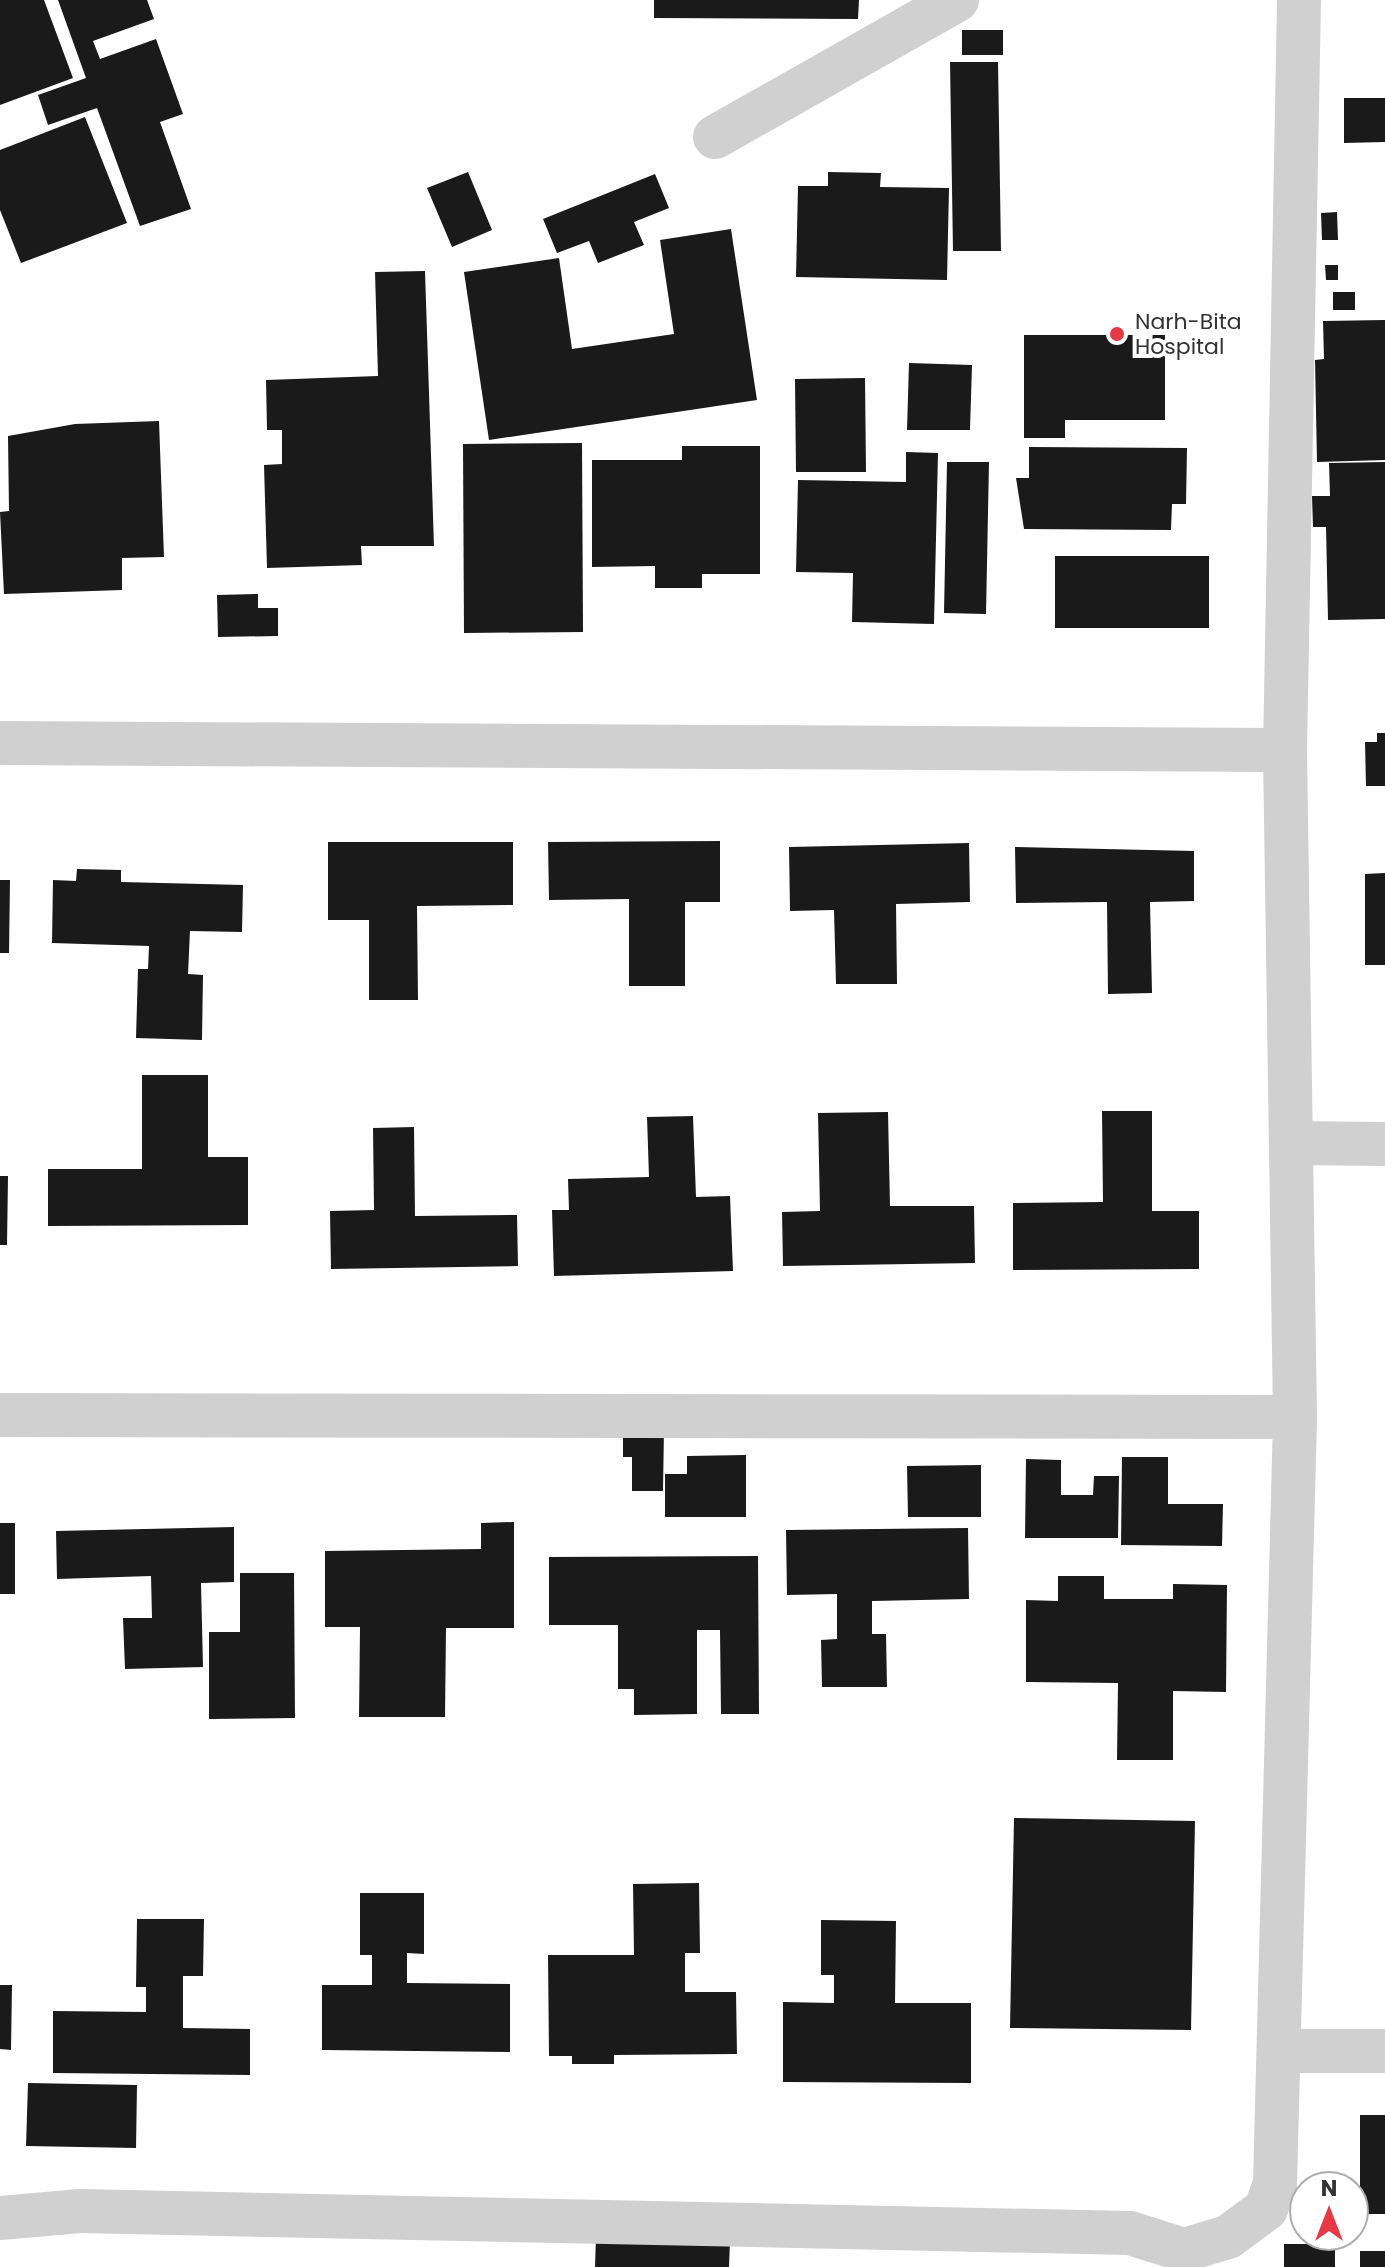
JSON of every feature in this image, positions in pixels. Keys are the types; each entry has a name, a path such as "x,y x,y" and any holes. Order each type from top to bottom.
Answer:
{"street":[{"path":"715,137 957,0"},
{"path":"0,2218 80,2211 1184,2250 1206,2246 1248,2226 1266,2209 1275,2183 1280,2051 1295,1417 1285,750 1299,0"},
{"path":"0,743 1285,750"},
{"path":"1293,1143 1385,1144"},
{"path":"0,1415 1295,1417"},
{"path":"1280,2051 1385,2051"}],"building":[{"path":"0,0 44,0 73,78 0,105"},
{"path":"58,0 147,0 154,19 93,41 100,59 156,39 183,114 160,122 191,209 140,226 97,108 48,125 38,95 86,78"},
{"path":"654,0 859,0 858,19 654,18"},
{"path":"962,30 1003,30 1003,55 962,55"},
{"path":"950,62 998,62 1001,251 953,251"},
{"path":"1344,98 1385,98 1385,142 1344,143"},
{"path":"85,117 127,223 21,263 0,210 0,150"},
{"path":"468,172 492,230 452,247 427,188"},
{"path":"828,172 881,173 880,187 949,188 947,280 796,277 798,186 828,186"},
{"path":"655,174 669,208 634,222 644,245 598,263 589,241 557,253 543,219"},
{"path":"1337,212 1338,240 1322,240 1321,213"},
{"path":"731,229 757,400 489,440 464,272 559,258 572,349 674,334 660,240"},
{"path":"1325,265 1338,265 1338,280 1326,280"},
{"path":"425,271 434,546 361,546 362,565 267,568 264,465 282,464 282,430 267,430 266,380 378,376 375,272"},
{"path":"1333,292 1355,292 1355,310 1333,310"},
{"path":"1385,320 1385,460 1317,462 1315,360 1324,359 1323,321"},
{"path":"1024,335 1165,335 1165,420 1065,420 1065,438 1024,438"},
{"path":"909,363 972,365 970,430 907,430"},
{"path":"865,378 866,472 796,472 795,379"},
{"path":"159,421 164,557 122,558 122,590 4,594 0,512 9,511 8,436 75,424"},
{"path":"582,443 583,632 464,633 463,444"},
{"path":"682,446 760,446 760,574 702,574 702,588 655,588 655,566 592,567 592,460 682,460"},
{"path":"1029,447 1187,448 1186,504 1172,504 1171,530 1024,529 1016,478 1029,478"},
{"path":"906,452 938,453 934,624 852,622 853,573 796,572 798,480 906,482"},
{"path":"947,462 989,462 986,614 944,613"},
{"path":"1385,462 1385,619 1328,620 1326,527 1313,527 1312,496 1330,496 1329,463"},
{"path":"1055,556 1209,556 1209,628 1055,628"},
{"path":"258,594 258,608 278,608 278,636 218,637 217,595"},
{"path":"1377,733 1385,733 1385,786 1366,786 1365,742 1377,742"},
{"path":"720,841 720,902 685,902 685,986 629,986 629,899 549,900 548,842"},
{"path":"328,842 513,842 513,905 417,906 418,1000 369,1000 369,920 328,920"},
{"path":"969,843 970,902 896,904 897,984 836,984 834,910 790,911 789,847"},
{"path":"1015,847 1194,851 1194,901 1150,902 1152,993 1108,994 1107,902 1016,903"},
{"path":"77,869 121,870 121,882 243,885 242,932 190,931 188,974 203,975 202,1040 136,1038 138,969 148,969 149,946 52,943 53,880 76,881"},
{"path":"1385,873 1385,965 1365,965 1365,874"},
{"path":"0,880 10,880 9,953 0,953"},
{"path":"142,1075 208,1075 208,1157 248,1157 248,1225 48,1226 48,1169 142,1169"},
{"path":"1102,1111 1152,1111 1152,1211 1199,1211 1199,1269 1013,1270 1013,1203 1103,1202"},
{"path":"888,1112 890,1206 974,1206 975,1263 783,1266 782,1212 820,1211 818,1113"},
{"path":"693,1116 696,1197 730,1196 733,1271 554,1276 552,1210 569,1210 568,1179 649,1177 647,1117"},
{"path":"414,1127 415,1216 517,1215 518,1266 331,1269 330,1211 374,1210 373,1128"},
{"path":"0,1176 8,1176 7,1245 0,1245"},
{"path":"623,1428 664,1428 663,1491 632,1491 632,1457 623,1457"},
{"path":"746,1455 746,1517 665,1517 665,1474 687,1474 687,1456"},
{"path":"1122,1457 1168,1457 1168,1504 1223,1504 1222,1546 1121,1545"},
{"path":"1026,1459 1061,1460 1061,1495 1093,1495 1094,1476 1119,1476 1118,1538 1025,1538"},
{"path":"981,1465 981,1517 908,1517 907,1466"},
{"path":"514,1522 514,1628 446,1628 445,1717 359,1717 360,1627 325,1627 325,1551 481,1549 481,1523"},
{"path":"0,1523 15,1523 15,1594 0,1594"},
{"path":"234,1527 234,1582 201,1583 203,1667 125,1669 123,1618 152,1618 151,1576 57,1579 56,1531"},
{"path":"968,1528 969,1599 872,1601 872,1634 886,1634 887,1687 822,1687 821,1640 837,1639 837,1594 787,1595 786,1530"},
{"path":"758,1556 759,1714 721,1714 720,1630 697,1630 697,1714 634,1715 634,1689 618,1689 618,1625 549,1625 549,1557"},
{"path":"240,1573 294,1573 295,1718 209,1719 209,1632 240,1632"},
{"path":"1058,1576 1104,1576 1104,1599 1173,1599 1173,1584 1227,1585 1226,1692 1173,1691 1173,1760 1117,1760 1118,1683 1026,1682 1026,1600 1058,1601"},
{"path":"1014,1818 1195,1821 1191,2030 1010,2028"},
{"path":"699,1883 700,1953 685,1953 685,1992 736,1992 737,2054 614,2055 614,2064 572,2064 572,2056 549,2056 548,1955 634,1955 633,1884"},
{"path":"360,1893 424,1893 424,1954 407,1953 407,1983 510,1984 510,2052 322,2050 322,1985 372,1985 372,1955 360,1955"},
{"path":"137,1919 204,1919 203,1976 183,1976 183,2028 250,2029 250,2075 53,2073 53,2011 146,2012 146,1987 136,1987"},
{"path":"821,1920 896,1921 895,2003 971,2003 971,2083 783,2082 783,2002 834,2003 834,1975 821,1975"},
{"path":"0,1985 12,1985 11,2050 0,2049"},
{"path":"28,2083 137,2085 136,2148 26,2146"},
{"path":"1360,2115 1385,2115 1385,2214 1369,2214 1369,2171 1360,2171"},
{"path":"596,2238 730,2241 729,2267 595,2267"},
{"path":"1284,2244 1289,2244 1289,2251 1335,2251 1335,2267 1284,2267"},
{"path":"1360,2251 1385,2251 1385,2267 1360,2267"}],"place":[{"name":"Narh-Bita Hospital","path":"1117,334"}]}
